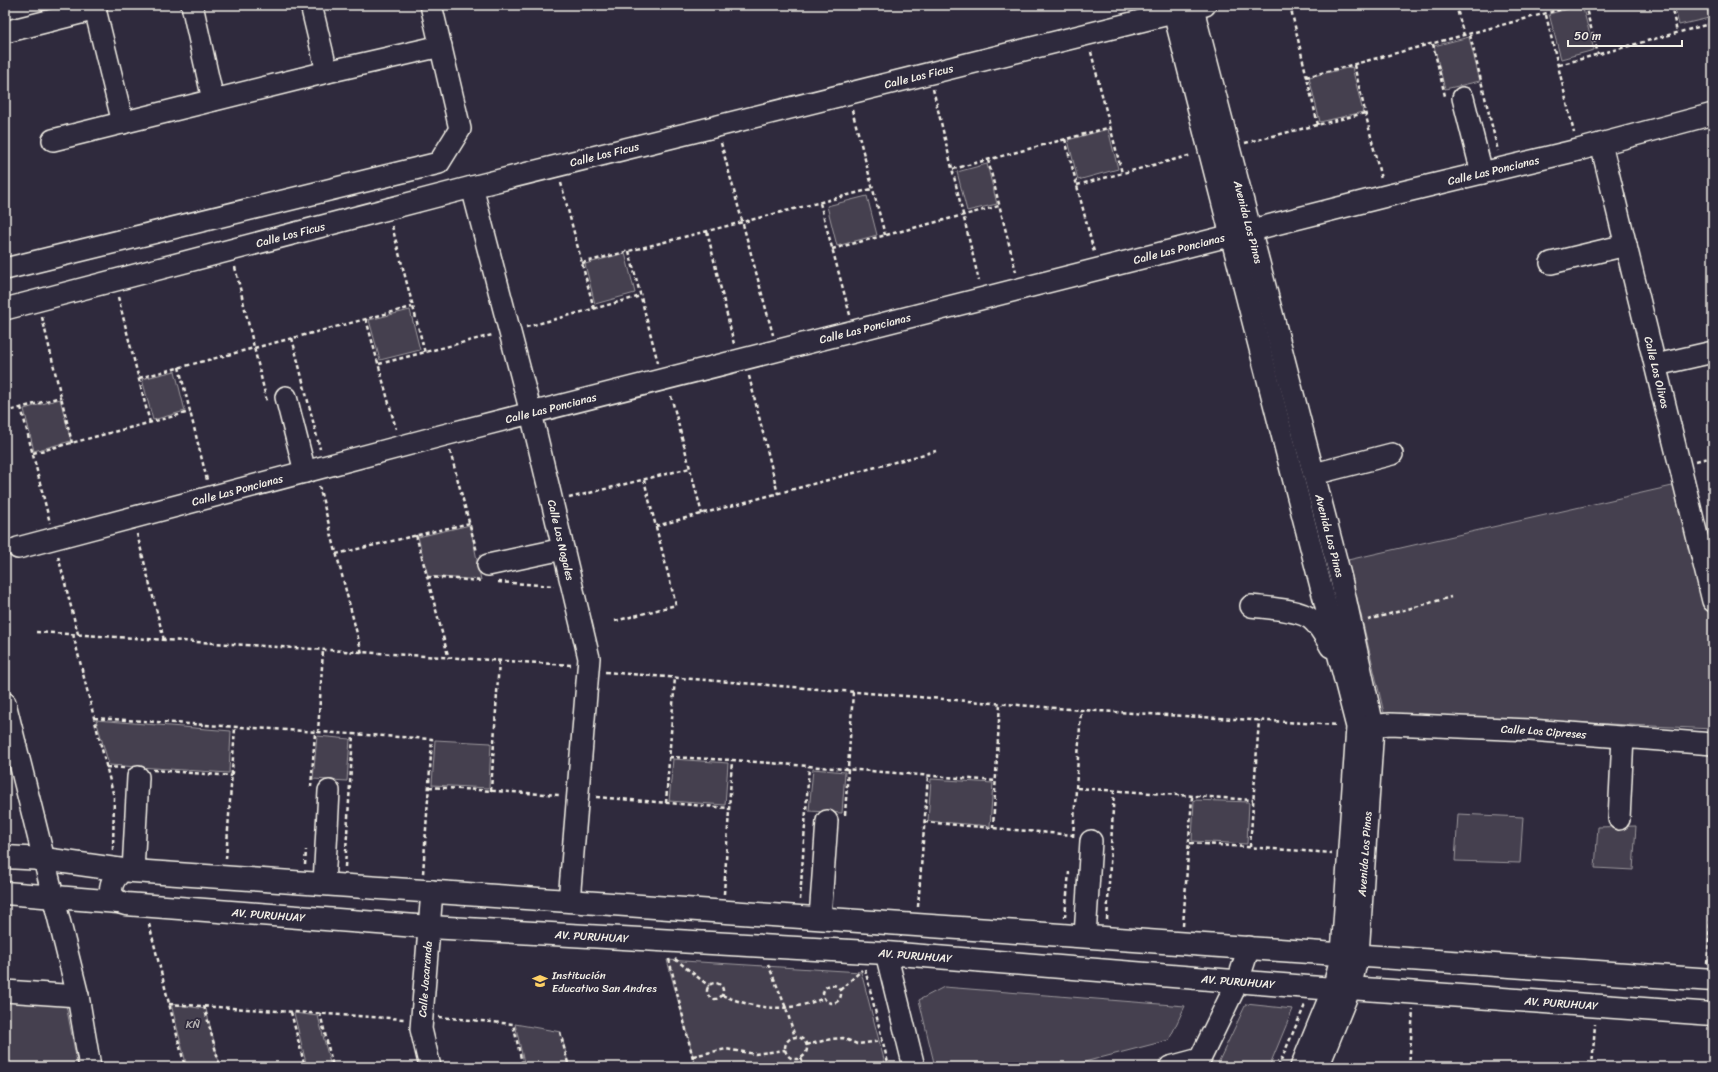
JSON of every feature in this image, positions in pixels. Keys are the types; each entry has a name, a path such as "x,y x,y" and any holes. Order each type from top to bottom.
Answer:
{"main road":[{"path":"5,857 123,864 324,884 427,883 569,901 1709,980"},
{"path":"118,902 112,894 110,884 123,864"},
{"name":"AV. PURUHUAY","path":"5,893 430,927 886,953 1312,987 1713,1014"}],"street":[{"path":"192,5 214,100"},
{"path":"311,5 327,72"},
{"path":"5,269 439,163 460,129 431,5"},
{"path":"5,32 95,7 123,123"},
{"name":"Avenida Los Pinos","path":"1191,9 1230,147 1341,579 1365,726 1350,954 1342,989 1318,1067"},
{"name":"Avenida Los Pinos","path":"1191,9 1209,150 1342,669 1365,726"},
{"name":"Calle Los Ficus","path":"5,309 472,187 1191,9"},
{"path":"54,140 327,72 441,46"},
{"path":"1463,98 1482,173"},
{"name":"Calle Las Poncianas","path":"18,548 312,477 530,413 1386,196 1578,150 1713,114"},
{"name":"Calle Los Olivos","path":"1601,144 1713,601"},
{"name":"Calle Los Nogales","path":"472,187 530,413 589,658 582,668 569,901"},
{"path":"1551,263 1626,245"},
{"path":"1656,365 1713,352"},
{"path":"286,397 312,477"},
{"path":"1314,474 1392,454"},
{"path":"483,570 563,549"},
{"path":"1251,606 1276,608 1310,619 1324,635 1342,669"},
{"path":"5,703 11,747 44,859 78,996 90,1067"},
{"name":"Calle Los Cipreses","path":"1365,726 1390,724 1530,730 1713,744"},
{"path":"1619,819 1623,737"},
{"path":"123,864 138,772"},
{"path":"324,884 329,791"},
{"path":"820,918 836,819"},
{"path":"1084,936 1088,839"},
{"name":"Calle Jacaranda","path":"427,883 430,927 421,1029 430,1067"},
{"path":"1170,1067 1200,1059 1238,981 1249,947"},
{"path":"886,953 914,1067"},
{"name":"Avenida Los Pinos","path":"1301,1067 1342,989"},
{"path":"5,991 78,996"}],"path":[{"path":"1290,5 1318,124"},
{"path":"1456,5 1464,36"},
{"path":"1306,77 1577,5"},
{"path":"1585,5 1598,54"},
{"path":"1671,5 1677,32"},
{"path":"1559,65 1677,32 1713,24 1708,5"},
{"path":"1546,14 1578,150"},
{"path":"1470,34 1502,168"},
{"path":"1090,46 1122,173"},
{"path":"1354,65 1386,196"},
{"path":"932,87 981,288"},
{"path":"852,108 872,190 885,235"},
{"path":"1230,147 1365,113"},
{"path":"952,169 1111,127"},
{"path":"1065,139 1096,258"},
{"path":"721,142 775,340"},
{"path":"1077,185 1209,150"},
{"path":"988,160 1017,278"},
{"path":"561,183 594,309"},
{"path":"582,263 872,190"},
{"path":"820,203 852,321"},
{"path":"832,249 963,214 1000,206"},
{"path":"392,226 425,353"},
{"path":"707,231 734,347"},
{"path":"629,251 662,379 666,392 672,396 702,514"},
{"path":"235,266 269,408"},
{"path":"118,296 150,423"},
{"path":"520,329 641,296"},
{"path":"139,378 412,307"},
{"path":"42,316 72,443"},
{"path":"366,318 396,430"},
{"path":"379,364 497,334"},
{"path":"292,338 320,450"},
{"path":"179,367 209,488"},
{"path":"748,373 778,494"},
{"path":"5,412 61,397"},
{"path":"21,407 51,529"},
{"path":"32,453 190,412"},
{"path":"449,448 483,570"},
{"path":"656,526 936,451"},
{"path":"564,499 690,468"},
{"path":"312,477 336,554 362,653"},
{"path":"615,621 676,605 644,480"},
{"path":"336,554 470,522"},
{"path":"136,530 164,640"},
{"path":"416,535 449,658"},
{"path":"56,550 78,634"},
{"path":"1366,621 1451,597"},
{"path":"36,632 499,661 1081,710 1365,726"},
{"path":"73,634 114,797 123,864"},
{"path":"318,733 323,650"},
{"path":"491,791 499,661"},
{"path":"666,803 675,677"},
{"path":"836,819 848,769 853,692"},
{"path":"993,828 1000,703"},
{"path":"1081,710 1077,788 1106,925"},
{"path":"94,718 235,728 432,739 428,787 427,883"},
{"path":"1250,847 1259,720"},
{"path":"226,862 235,728"},
{"path":"344,870 353,735"},
{"path":"669,757 732,760 996,781"},
{"path":"724,894 732,760"},
{"path":"800,900 809,766"},
{"path":"106,767 138,772 232,776"},
{"path":"918,910 928,776"},
{"path":"428,787 568,795"},
{"path":"1077,788 1253,800"},
{"path":"1088,839 1114,790"},
{"path":"589,796 729,808"},
{"path":"1182,930 1190,843 1192,797"},
{"path":"924,822 1088,839"},
{"path":"1190,843 1334,853"},
{"path":"1065,922 1070,867"},
{"path":"1709,980 1713,890"},
{"path":"148,918 185,1067"},
{"path":"670,954 709,986"},
{"path":"668,958 696,1067"},
{"path":"766,958 786,1008 794,1037"},
{"path":"857,966 865,967"},
{"path":"824,998 828,1002 836,1002 841,994 840,990 865,967"},
{"path":"865,967 889,1067"},
{"path":"709,986 716,983 720,984 723,991 722,995"},
{"path":"824,998 825,990 828,987 832,985 840,990"},
{"path":"709,986 708,995 712,998 722,995 748,1005 768,1008 786,1008 811,1003 824,998"},
{"path":"1278,1067 1312,987"},
{"path":"1409,1067 1413,1003"},
{"path":"169,1004 411,1019"},
{"path":"204,1006 220,1067"},
{"path":"291,1012 305,1067"},
{"path":"320,1013 333,1067"},
{"path":"434,1017 513,1024 523,1067"},
{"path":"1592,1067 1596,1022"},
{"path":"560,1032 569,1067"},
{"path":"784,1050 788,1040 794,1037 803,1040 806,1045 806,1052 801,1058"},
{"path":"806,1045 831,1039 843,1038 857,1044 882,1040"},
{"path":"693,1056 726,1050 755,1054 784,1050"},
{"path":"784,1050 791,1058 801,1058"},
{"path":"801,1058 804,1067"},
{"path":"1218,1067 1223,1067"}],"green space":[{"path":"1582,5 1594,50 1561,59 1549,14"},
{"path":"1674,5 1706,5 1709,18 1679,25"},
{"path":"1469,37 1480,81 1445,89 1434,46"},
{"path":"1352,67 1363,112 1320,122 1309,77"},
{"path":"1108,129 1118,169 1078,180 1068,140"},
{"path":"987,164 997,204 967,211 957,172"},
{"path":"867,196 877,235 837,246 827,206"},
{"path":"625,253 635,293 595,304 585,264"},
{"path":"410,310 420,350 380,360 369,320"},
{"path":"175,371 185,411 153,420 142,379"},
{"path":"60,399 71,441 34,451 24,409"},
{"path":"1681,484 1713,614 1713,729 1384,713 1348,560"},
{"path":"470,525 481,580 428,576 418,537"},
{"path":"96,720 231,731 229,773 109,765"},
{"path":"317,736 350,739 347,781 313,779"},
{"path":"435,740 491,743 489,788 432,785"},
{"path":"673,759 728,763 725,805 669,801"},
{"path":"813,769 845,772 842,813 809,811"},
{"path":"931,779 993,783 990,826 928,821"},
{"path":"1194,800 1249,802 1247,844 1192,841"},
{"path":"1458,814 1523,817 1520,863 1455,861"},
{"path":"1636,826 1633,870 1595,868 1598,827"},
{"path":"667,960 861,972 886,1067 696,1067"},
{"path":"944,987 1185,1006 1169,1040 1065,1067 935,1067 919,1000"},
{"path":"7,1001 66,1005 78,1067 9,1067"},
{"name":"KÑ","path":"171,1004 206,1009 220,1067 187,1067"},
{"path":"1246,1004 1293,1009 1269,1067 1220,1067 1217,1065"},
{"path":"294,1013 318,1016 331,1067 307,1067"},
{"path":"515,1024 561,1032 569,1067 525,1067"}],"place":[{"name":"Institución Educativa San Andres","path":"540,981"}]}
